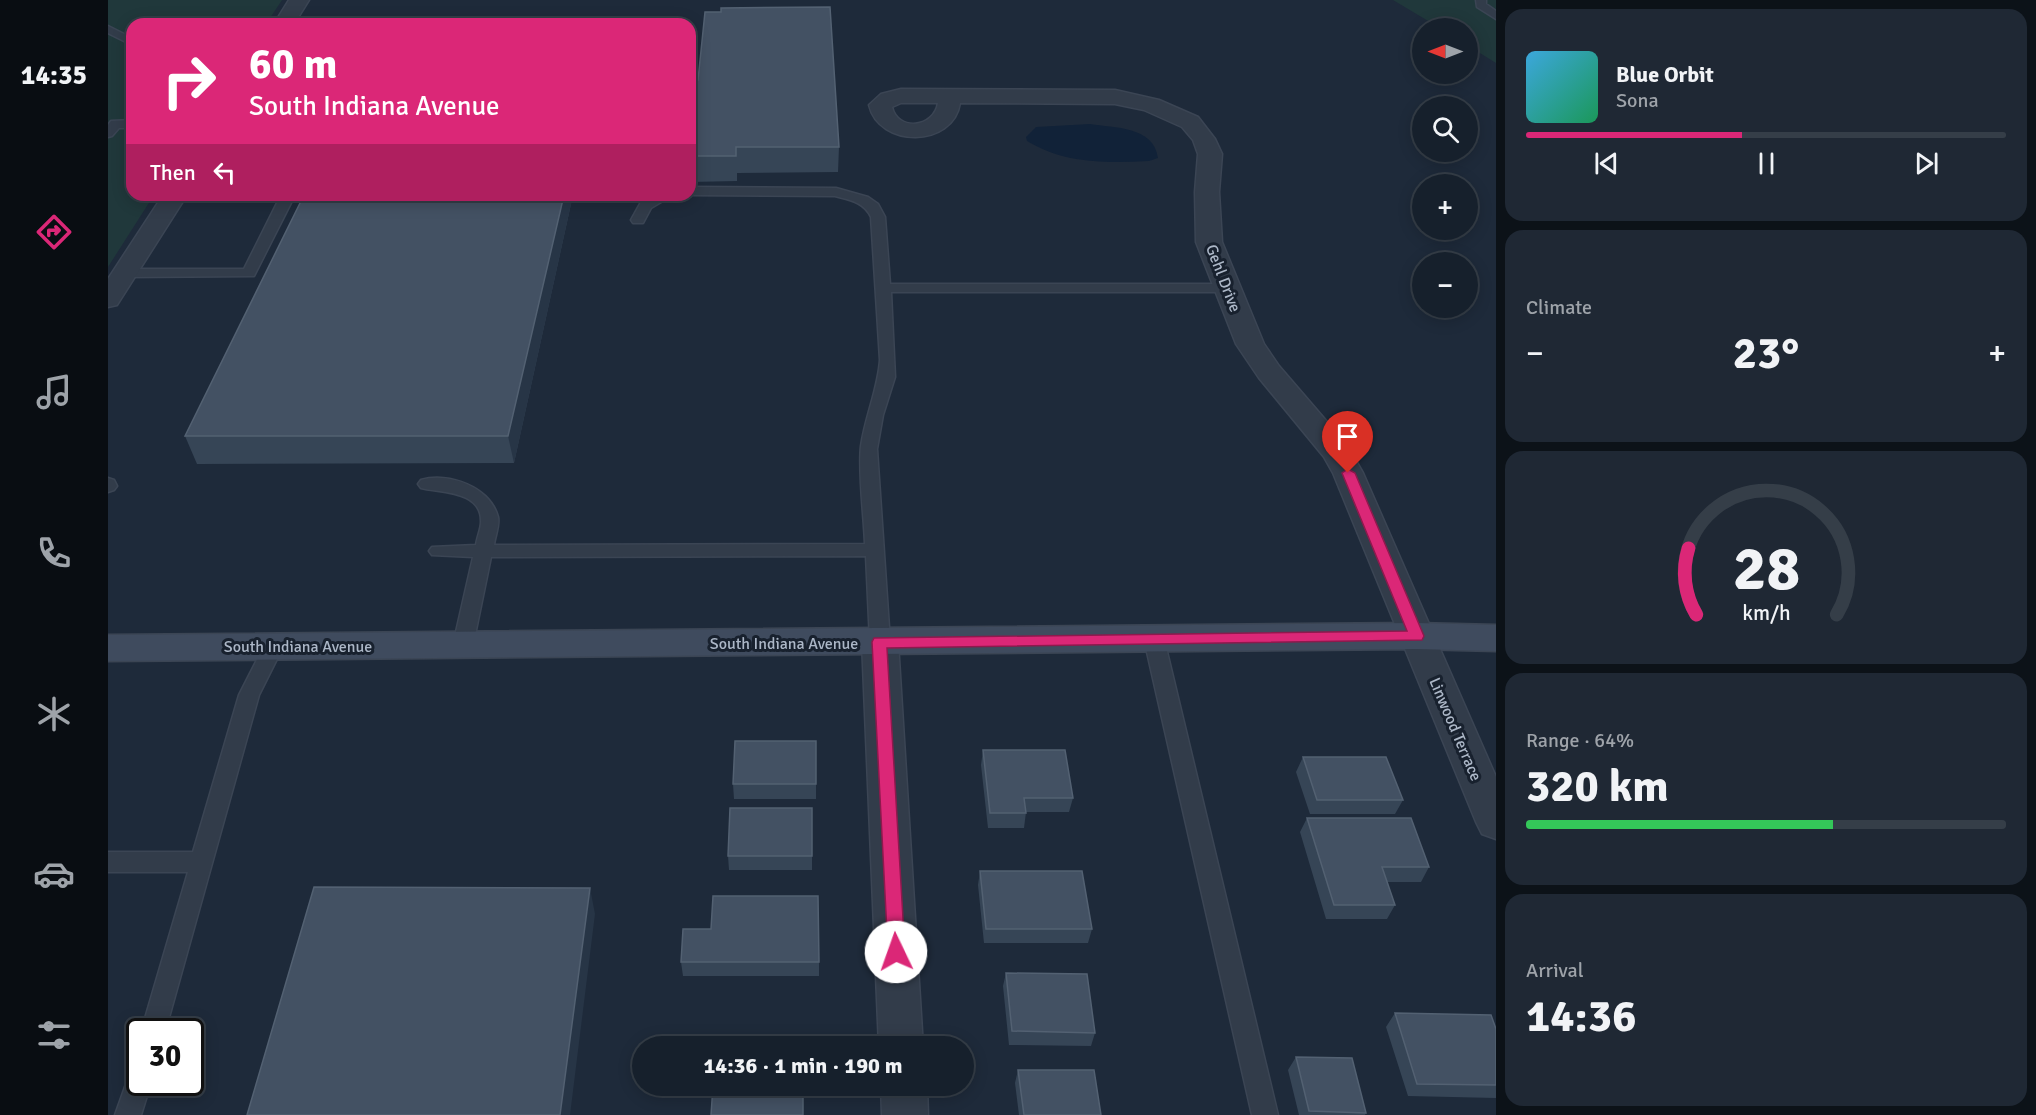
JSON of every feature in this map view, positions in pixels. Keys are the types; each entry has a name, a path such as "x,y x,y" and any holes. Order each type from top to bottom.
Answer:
{"street":[{"path":"288,18 300,0"},
{"name":"Gehl Drive","path":"950,96 1114,97 1151,105 1190,122 1204,139 1210,154 1207,192 1209,242 1250,344 1269,372 1336,452 1348,473 1416,636"},
{"path":"108,299 171,201"},
{"name":"South Indiana Avenue","path":"108,648 1416,636 1496,638"},
{"name":"Linwood Terrace","path":"1416,636 1496,822"},
{"path":"880,642 901,1036"},
{"path":"904,1096 905,1115"}],"lane":[{"path":"1481,0 1481,5 1496,16"},
{"path":"108,29 126,39"},
{"path":"108,133 115,124 126,124"},
{"path":"696,192 825,191 852,195 863,200 873,207 878,217 888,360 869,449 880,642"},
{"path":"125,273 249,273 285,201"},
{"path":"638,220 646,205 654,201"},
{"path":"884,288 1227,288"},
{"path":"427,484 452,485 468,491 481,500 490,520 463,645"},
{"path":"438,551 874,550"},
{"path":"1155,639 1265,1115"},
{"path":"157,1018 249,695 273,647"},
{"path":"108,862 201,862"},
{"path":"128,1115 134,1096"}],"green space":[{"path":"108,0 282,0 270,18 126,18 126,201 150,201 108,267"},
{"path":"1393,0 1496,0 1496,63 1478,52 1478,18 1423,18"}],"water":[{"path":"1090,124 1121,128 1141,134 1155,148 1158,158 1149,161 1102,162 1071,158 1041,149 1027,141 1026,137 1036,127"}],"building":[{"path":"830,7 839,147 736,147 736,156 696,156 696,80 698,80 705,12 721,12 721,8"},
{"path":"301,201 563,201 508,436 185,436"},
{"path":"735,741 816,741 816,784 733,784"},
{"path":"983,750 1065,750 1073,798 1024,798 1026,813 990,813"},
{"path":"1303,757 1386,757 1403,800 1317,800"},
{"path":"730,808 812,808 812,856 728,856"},
{"path":"1307,818 1411,818 1429,867 1382,867 1395,905 1334,905"},
{"path":"980,871 1082,871 1092,929 986,929"},
{"path":"314,887 590,888 560,1115 247,1115"},
{"path":"713,896 818,896 819,962 681,962 683,929 711,929"},
{"path":"1006,973 1087,974 1095,1033 1012,1031"},
{"path":"1395,1013 1491,1015 1496,1029 1496,1085 1417,1084"},
{"path":"1296,1057 1352,1058 1366,1113 1309,1111"},
{"path":"1018,1070 1094,1070 1101,1115 1024,1115"},
{"path":"712,1096 803,1096 803,1115 711,1115"}],"route":[{"path":"896,952 880,642 1416,636 1348,473"}]}
